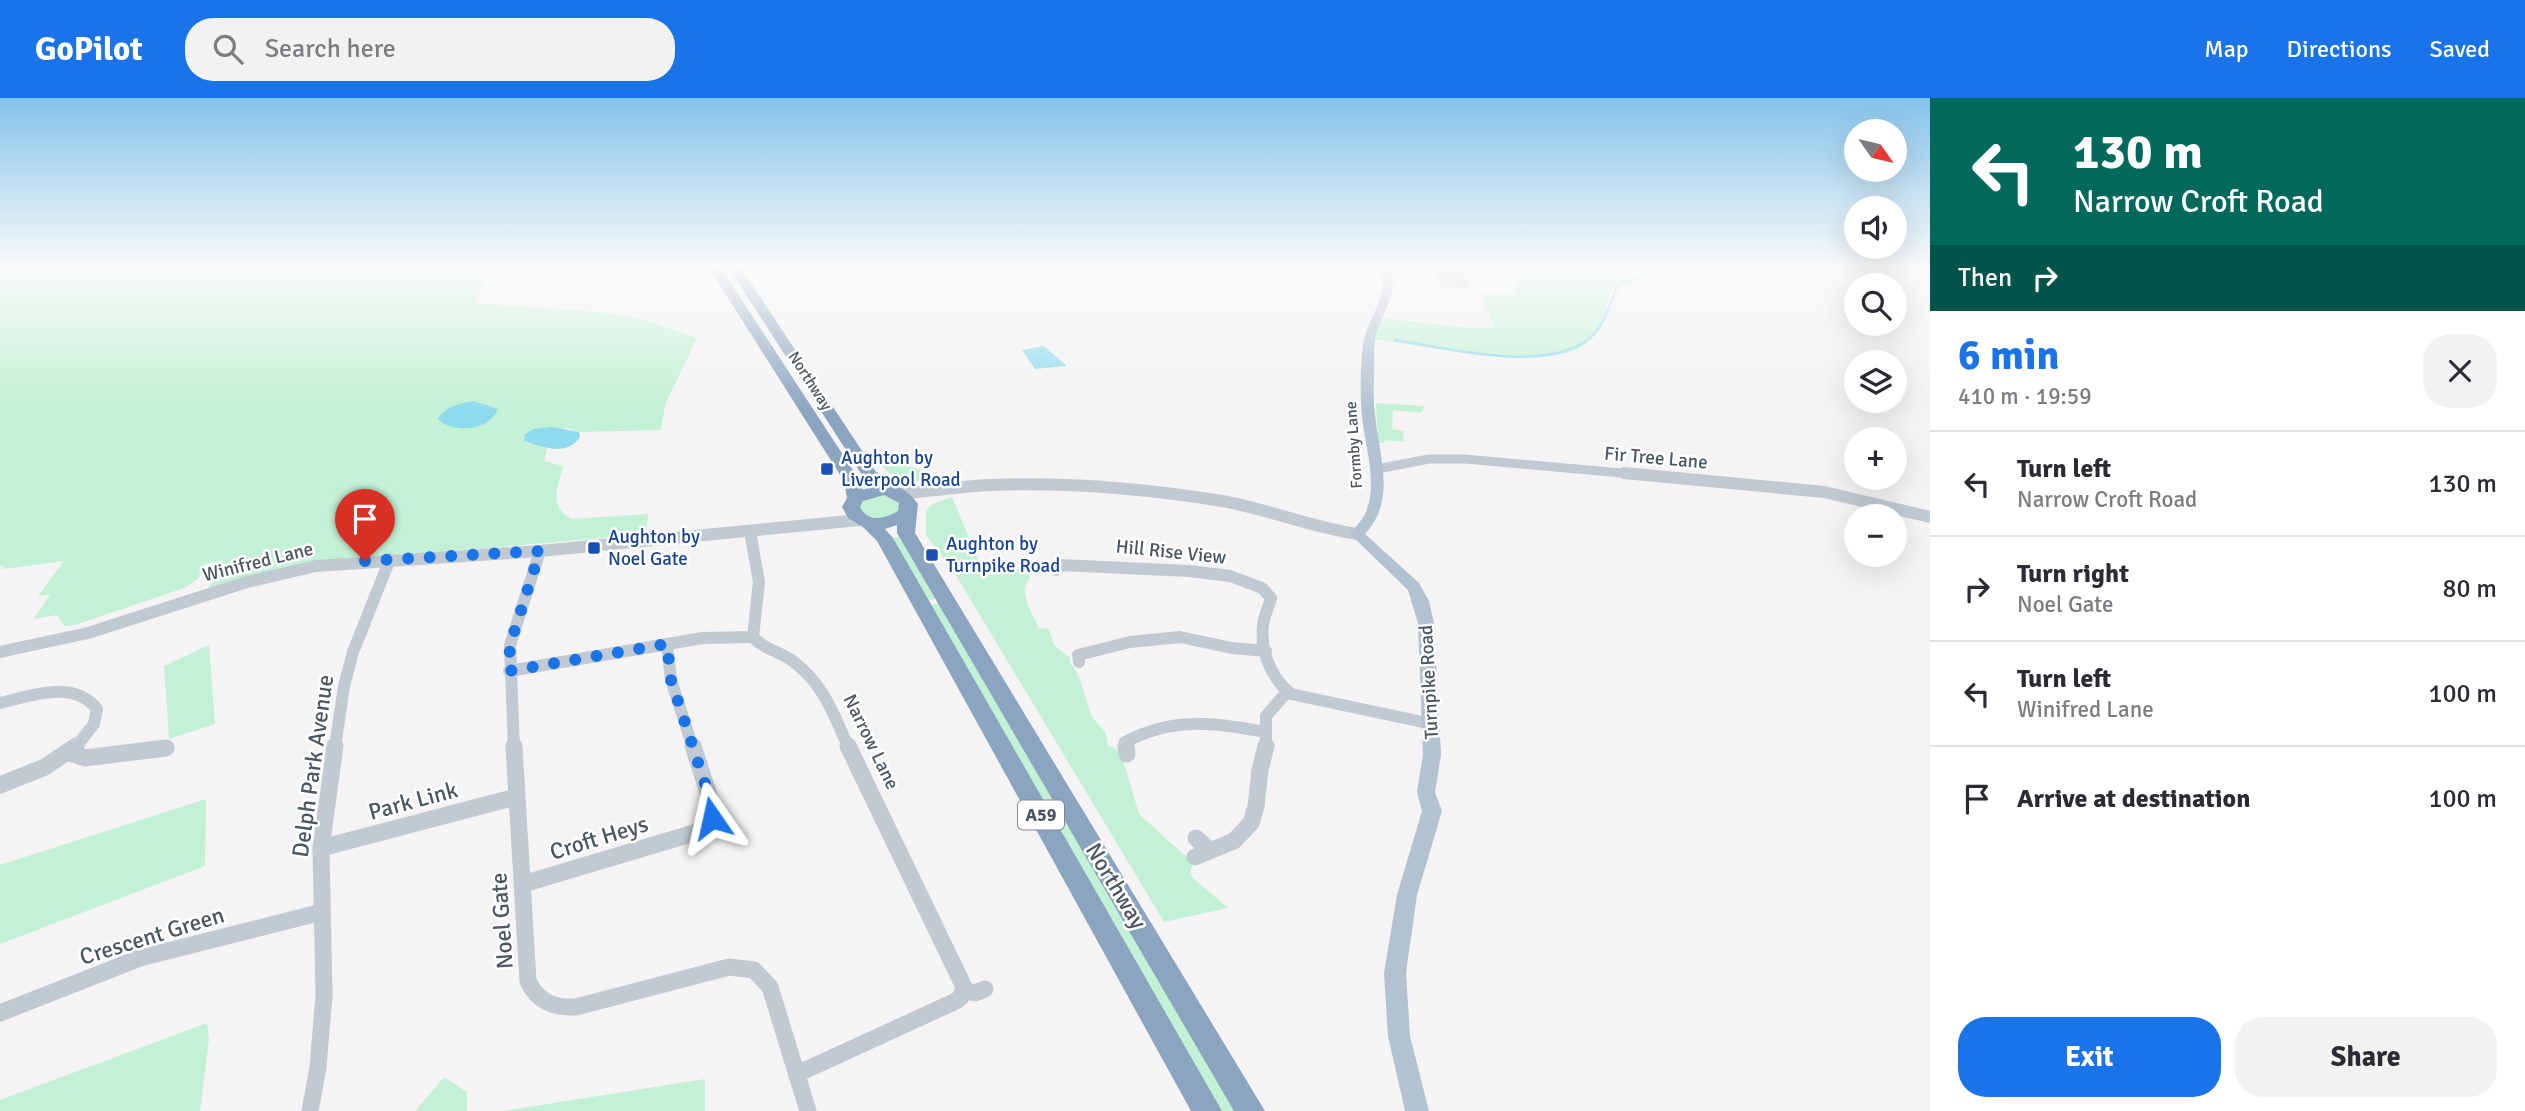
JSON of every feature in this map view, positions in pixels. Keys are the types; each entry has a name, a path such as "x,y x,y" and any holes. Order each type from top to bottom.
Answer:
{"highway":[{"name":"Northway","path":"745,315 852,481 859,512 884,538 1207,1111"},
{"name":"Northway","path":"766,315 870,475 901,502 906,533 1250,1111"},
{"path":"870,491 901,502 890,523 859,512 870,491"}],"main road":[{"name":"Formby Lane","path":"1357,534 1366,528 1373,516 1377,469 1369,418 1368,371 1370,337 1378,315"},
{"name":"Turnpike Road","path":"1357,534 1407,579 1421,601 1429,654 1432,769 1426,792 1432,811 1407,895 1395,973 1399,1036 1417,1111"}],"street":[{"name":"Fir Tree Lane","path":"1377,469 1429,459 1787,486 1930,517"},
{"path":"901,502 932,492 1000,485 1079,486 1225,502 1329,530 1357,534"},
{"name":"Winifred Lane","path":"0,652 88,633 276,574 316,566 540,551 750,531 825,521 859,512"},
{"path":"509,671 703,638 753,637 759,582 750,531"},
{"name":"Noel Gate","path":"540,551 510,645 509,671 528,981 537,997 544,1003 554,1007 576,1007 729,967 746,967 761,974 770,987 808,1111"},
{"name":"Delph Park Avenue","path":"310,1111 322,1027 321,848 344,686 353,652 390,559"},
{"name":"Hill Rise View","path":"1057,565 1189,569 1228,576 1261,587 1271,598 1263,623 1266,651 1275,676 1287,692"},
{"path":"1075,655 1130,642 1180,636 1232,648 1266,651"},
{"name":"Narrow Lane","path":"753,637 758,643 792,660 818,683 963,983 964,990"},
{"name":"Croft Heys","path":"523,884 694,833 709,822 713,808 671,680 667,644"},
{"path":"0,703 67,692 90,698 97,709 96,718 85,737 67,752 0,785"},
{"path":"1199,848 1224,846 1236,840 1254,816 1258,803 1260,768 1266,750 1268,711 1287,692 1301,698 1432,724"},
{"path":"1122,746 1158,726 1181,721 1201,721 1266,732"},
{"path":"67,752 85,758 166,748"},
{"name":"Park Link","path":"321,848 516,797"},
{"name":"Crescent Green","path":"0,1013 140,958 322,912"},
{"path":"797,1074 956,1001 964,990 975,993 985,989"}],"green space":[{"path":"0,315 622,315 643,319 697,338 665,405 661,430 579,432 568,428 524,442 547,448 544,461 563,466 556,496 559,508 564,514 571,519 648,514 646,534 305,564 209,588 223,560 205,564 198,579 184,588 65,626 57,615 34,619 50,594 38,596 64,561 3,569 4,566 0,566"},
{"path":"1490,315 1607,315 1589,341 1580,348 1561,354 1478,354 1370,339 1380,318 1470,328 1495,327"},
{"path":"1376,403 1425,406 1421,413 1393,410 1392,429 1403,431 1404,442 1384,440 1384,443 1378,443"},
{"path":"875,456 947,478 914,481 897,478 882,466"},
{"path":"885,494 900,502 900,510 895,514 880,518 859,511 865,500"},
{"path":"952,497 985,576 1026,567 1030,578 1026,584 1025,596 1030,609 1039,628 1049,629 1054,645 1070,658 1092,716 1105,732 1108,745 1116,749 1123,759 1139,814 1193,863 1190,872 1193,878 1228,908 1164,922 954,572 926,535 926,510 933,504"},
{"path":"902,536 937,598 926,601 891,538"},
{"path":"940,603 1235,1111 1217,1111 929,605"},
{"path":"209,645 215,724 169,739 164,666"},
{"path":"206,799 205,866 0,944 0,865"},
{"path":"207,1023 209,1039 200,1111 0,1111 0,1100"},
{"path":"444,1077 467,1092 467,1111 415,1111"},
{"path":"705,1079 705,1111 503,1111"}],"water":[{"path":"1044,346 1066,366 1035,369 1022,350"},
{"path":"474,401 498,409 488,422 471,428 453,427 438,419 449,408"},
{"path":"552,427 579,432 580,437 575,443 561,449 546,448 524,441 525,434 534,429"}],"waterway":[{"path":"1395,340 1496,356 1550,355 1573,348 1591,337 1606,315"}],"place":[{"name":"Aughton by Liverpool Road","path":"827,469"},
{"name":"Aughton by Noel Gate","path":"594,548"},
{"name":"Aughton by Turnpike Road","path":"932,555"}],"route":[{"path":"365,561 540,551 510,645 509,671 667,644 671,680 713,808 712,818"}]}
